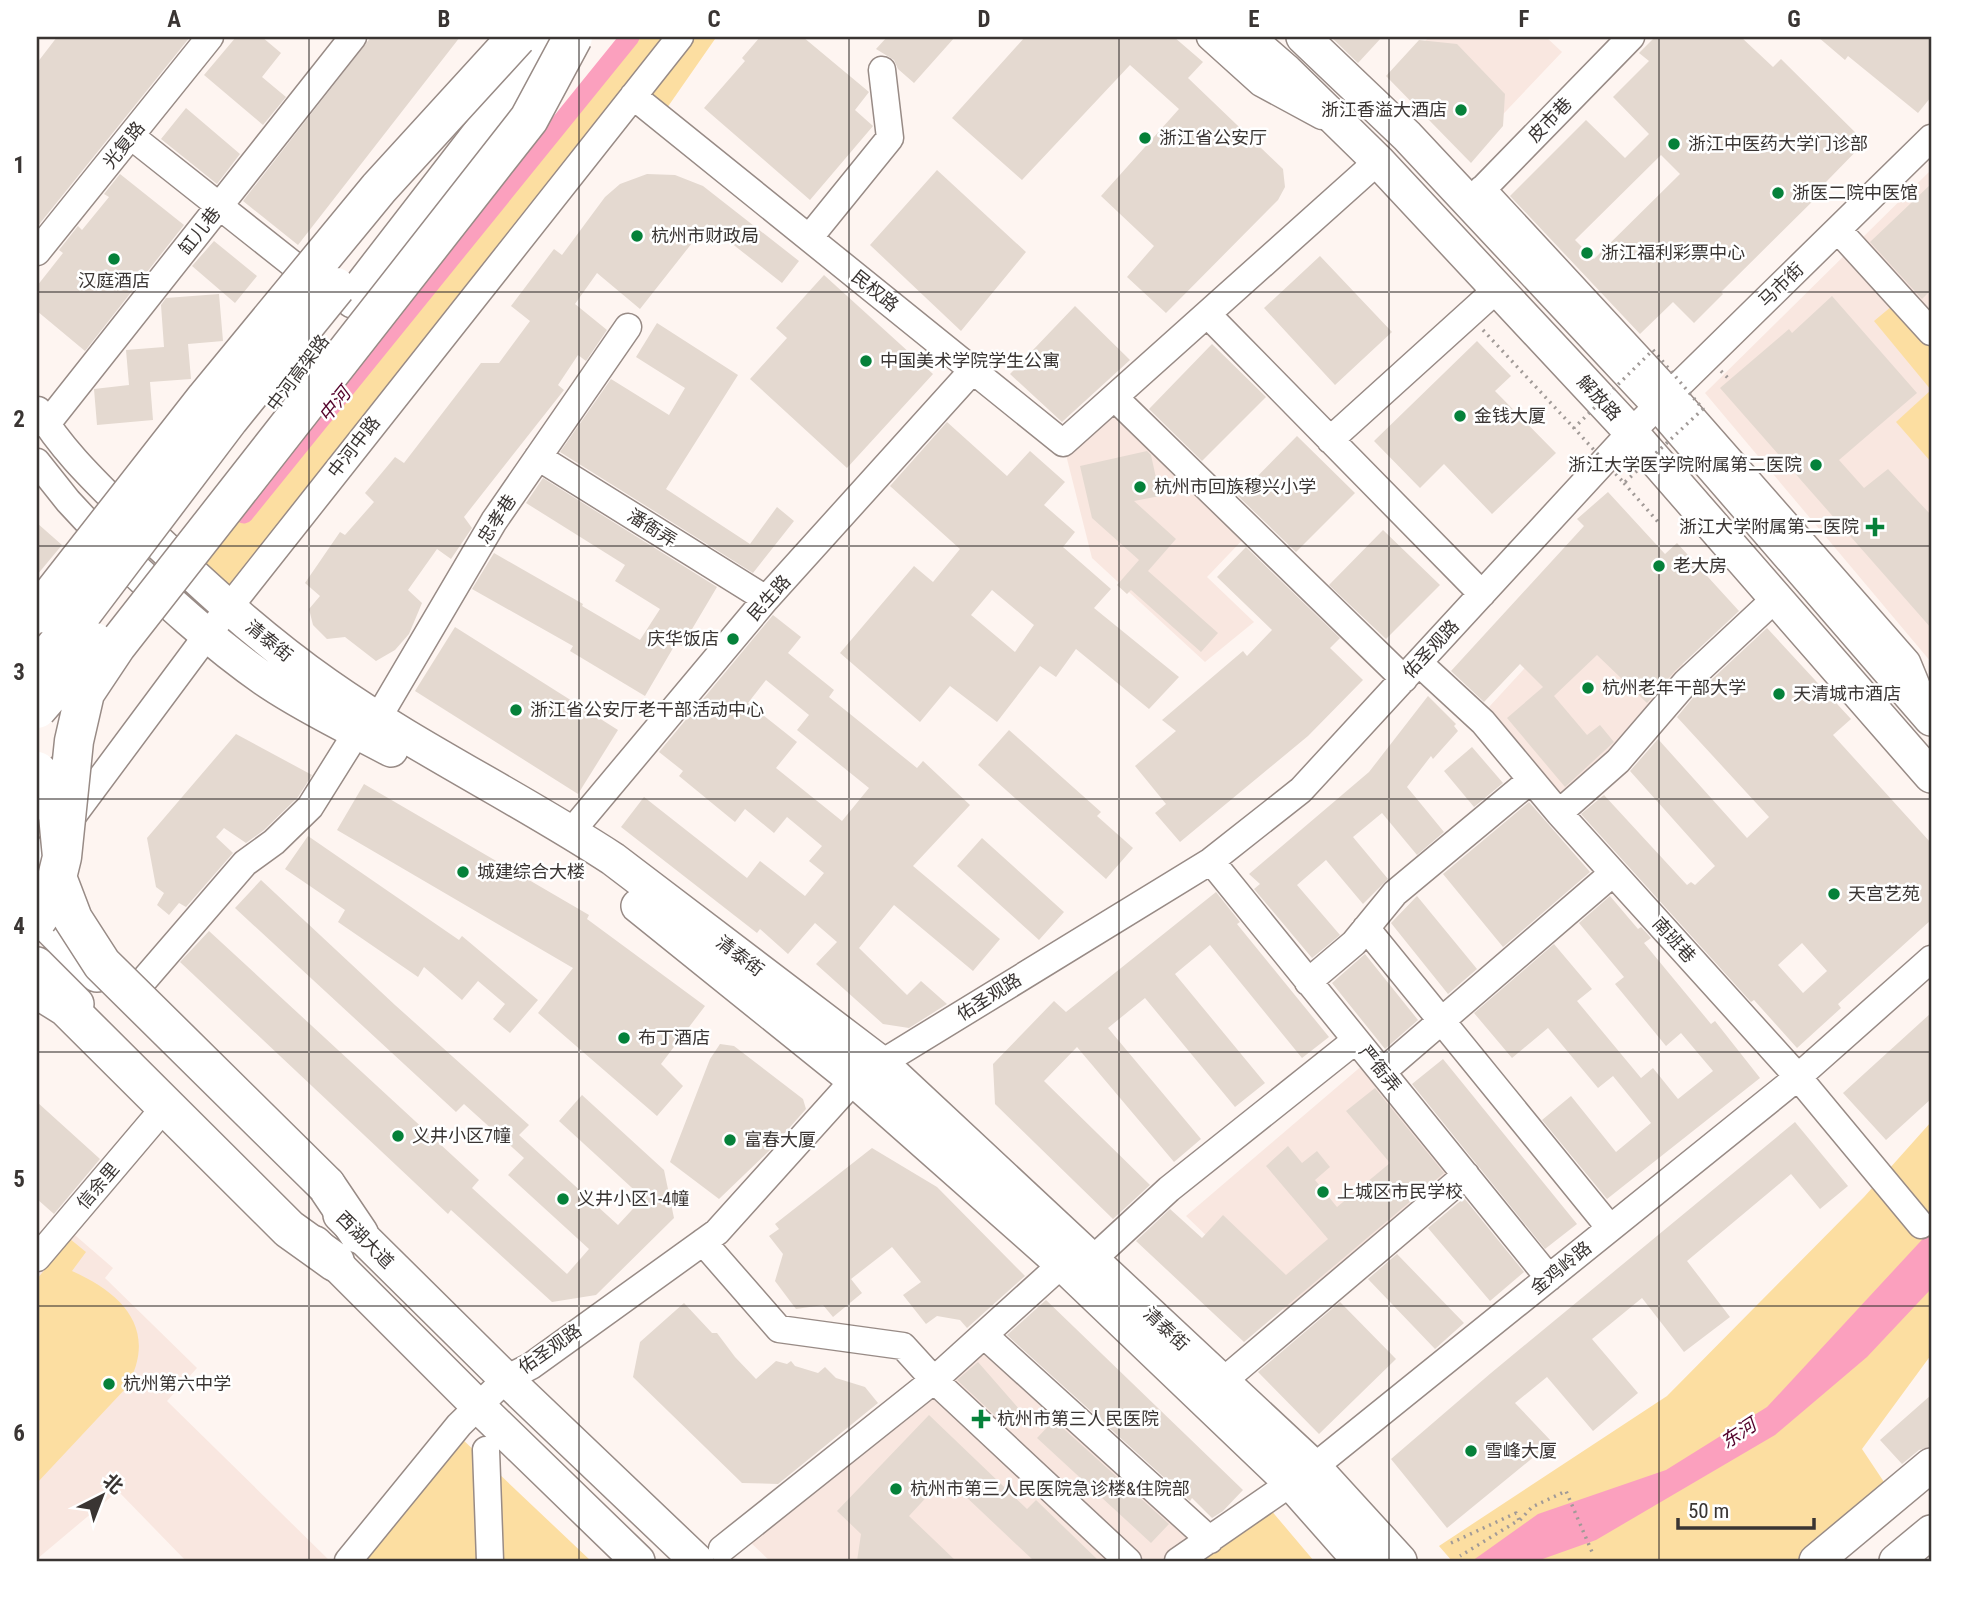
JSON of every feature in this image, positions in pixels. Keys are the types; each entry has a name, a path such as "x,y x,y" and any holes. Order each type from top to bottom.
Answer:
{"highway":[{"path":"37,614 206,398 370,198 515,37"},
{"name":"中河高架路","path":"37,670 229,419 386,225 477,97 525,37"},
{"name":"中河高架路","path":"37,709 93,644 460,162 560,37"},
{"path":"359,1234 326,1185 102,964 73,919 52,866 74,741 85,693 117,645 529,118 573,37"},
{"path":"37,771 58,815 52,866 52,898 37,920"},
{"path":"37,989 66,1007 289,1229 335,1262"}],"main road":[{"path":"37,631 111,548 515,37"},
{"path":"37,727 156,590 263,438 585,37"},
{"name":"解放路","path":"1247,37 1286,71 1378,161 1631,432 1931,776"},
{"path":"1303,37 1407,136 1476,196 1665,399 1930,717"},
{"name":"清泰街","path":"134,519 224,603 287,656 328,686 368,725 425,768 597,873 868,1072"},
{"name":"清泰街","path":"111,548 156,590 268,682 315,712 368,725 570,832 613,859 868,1072 1077,1262 1303,1475 1399,1560"},
{"name":"西湖大道","path":"37,915 506,1379 710,1555"},
{"path":"37,964 477,1405 638,1561"},
{"name":"清泰街","path":"1077,1262 1222,1382 1303,1475 1360,1561"},
{"path":"1816,1561 1931,1465"},
{"path":"1896,1561 1931,1532"}],"street":[{"name":"光复路","path":"37,252 210,37"},
{"name":"缸儿巷","path":"42,416 219,206 353,37"},
{"name":"中河中路","path":"52,866 201,628 224,603 680,37"},
{"path":"1210,37 1261,83 1341,126"},
{"name":"皮市巷","path":"1476,196 1631,37"},
{"path":"809,238 890,138 882,70"},
{"name":"民权路","path":"633,96 1063,443 1115,398"},
{"path":"131,136 320,286"},
{"name":"马市街","path":"1631,432 1838,230 1926,154"},
{"path":"1115,398 1378,161"},
{"path":"1838,230 1931,332"},
{"path":"1330,440 1497,289"},
{"path":"1208,315 1482,594"},
{"name":"忠孝巷","path":"138,987 245,863 274,842 310,807 368,725 494,521 628,327"},
{"name":"民生路","path":"570,832 766,600 973,370"},
{"name":"南班巷","path":"1115,398 1411,671 1483,722 1559,813 1798,1077 1921,1225"},
{"name":"清泰街","path":"42,416 85,470 134,519"},
{"name":"佑圣观路","path":"348,1561 477,1405 506,1379 531,1366 717,1232 868,1072 1211,861 1301,790 1631,432"},
{"name":"潘衙弄","path":"538,457 766,600"},
{"name":"清泰街","path":"37,462 111,548"},
{"path":"1559,813 1618,761 1686,682 1776,598"},
{"path":"1308,982 1354,943 1395,893 1531,780"},
{"name":"严衙弄","path":"1211,861 1549,1278"},
{"path":"1382,1072 1614,873"},
{"path":"1366,928 1610,1228"},
{"name":"金鸡岭路","path":"1178,1561 1303,1475 1798,1077 1931,960"},
{"path":"710,1555 934,1380 984,1335 1356,1040"},
{"name":"信余里","path":"37,1258 159,1114"},
{"path":"1222,1382 1466,1175"},
{"path":"703,1242 779,1329 903,1346 934,1380 1128,1561"},
{"path":"984,1335 1210,1540"},
{"path":"486,1450 490,1561"}],"path":[{"path":"1483,331 1658,522"},
{"path":"1574,428 1653,349 1703,408 1624,483"},
{"path":"1460,1556 1519,1520 1532,1507 1566,1491 1592,1552"},
{"path":"1451,1543 1516,1513 1519,1520"}],"shaded area":[{"path":"630,37 715,39 660,118 633,96 229,608 183,562"},
{"name":"浙江香溢大酒店","path":"1429,37 1546,37 1562,52 1472,147 1394,73"},
{"name":"浙江大学附属第二医院","path":"1931,170 1931,662 1705,393"},
{"path":"1904,296 1931,327 1931,390 1874,321"},
{"path":"1931,390 1931,462 1896,422"},
{"name":"杭州市回族穆兴小学","path":"1115,398 1251,531 1207,577 1254,622 1205,662 1092,558 1063,443"},
{"name":"杭州老年干部大学","path":"1606,580 1687,669 1565,798 1489,707"},
{"name":"上城区市民学校","path":"1371,1058 1460,1168 1289,1315 1186,1216"},
{"path":"1931,1122 1931,1355 1862,1449 1884,1482 1796,1561 1452,1561 1439,1546 1667,1396 1864,1197"},
{"name":"杭州第六中学","path":"69,1230 113,1268 105,1278 197,1368 167,1401 330,1561 186,1561 118,1491 37,1559 37,1268"},
{"path":"70,1239 86,1252 72,1271 91,1280 121,1303 137,1332 139,1349 135,1368 126,1388 37,1483 37,1279"},
{"name":"杭州市第三人民医院","path":"984,1335 1176,1516 1314,1561 770,1561 750,1542"},
{"path":"460,1437 591,1561 359,1561"},
{"path":"1270,1509 1314,1561 1180,1561"}],"water":[{"name":"东河","path":"1931,1230 1931,1289 1867,1357 1775,1435 1596,1540 1537,1561 1472,1561 1538,1514 1666,1470 1767,1407"}],"building":[{"path":"57,37 190,37 37,227 37,63"},
{"path":"236,37 262,37 281,53 262,77 286,97 263,125 204,75"},
{"path":"371,37 460,37 298,245 243,201"},
{"path":"760,37 803,37 869,92 855,110 873,126 810,200 704,108 745,61 742,58"},
{"path":"887,37 955,37 914,83 898,69 894,60 876,49"},
{"path":"1025,37 1174,37 1203,62 1188,78 1283,169 1285,187 1278,200 1166,313 1127,277 1154,246 1101,196 1179,109 1130,65 1022,180 952,118"},
{"path":"1331,37 1382,37 1358,63"},
{"path":"1655,37 1741,37 1773,67 1781,59 1865,142 1826,182 1829,185 1721,292 1723,294 1694,323 1673,302 1640,334 1510,196 1586,120 1625,158 1649,134 1613,97 1649,61 1639,53","holes":["1661,155 1680,174 1594,259 1575,240"]},
{"path":"1818,37 1931,37 1931,97 1918,113 1848,56 1845,60"},
{"name":"浙江香溢大酒店","path":"1419,40 1457,44 1505,94 1503,126 1471,163 1386,76"},
{"path":"186,108 240,154 217,184 161,139"},
{"path":"937,170 1026,252 961,331 870,245"},
{"name":"汉庭酒店","path":"120,174 184,225 85,351 37,311 37,286 63,253 59,250 78,226 82,230 109,197 104,194"},
{"path":"647,174 675,175 703,186 799,261 782,283 707,224 640,309 597,273 575,304 607,330 586,361 578,355 558,385 564,390 464,517 472,528 451,559 437,549 408,590 422,603 409,634 395,650 376,661 345,637 327,639 313,625 309,609 320,596 305,583 340,532 345,535 374,502 365,493 395,457 404,463 481,363 499,363 530,321 511,306 554,249 562,255 605,197 620,184"},
{"path":"1931,184 1931,290 1922,299 1870,242"},
{"path":"214,241 257,276 235,303 192,266"},
{"path":"1320,256 1392,332 1335,385 1264,308"},
{"name":"中国美术学院学生公寓","path":"824,275 933,374 847,468 750,379 787,338 776,328"},
{"path":"219,294 223,341 188,344 191,379 150,382 153,420 97,425 94,389 129,385 126,350 164,347 161,305 166,298"},
{"name":"浙江大学医学院附属第二医院","path":"1832,296 1917,393 1839,460 1864,488 1888,469 1931,515 1931,628 1720,388 1789,329 1792,333"},
{"path":"1075,306 1130,360 1062,422 1010,374"},
{"path":"657,323 738,375 666,489 750,544 777,507 794,521 753,573 560,452 611,379 669,415 685,388 636,357"},
{"name":"金钱大厦","path":"1477,341 1511,376 1495,391 1556,453 1492,514 1444,464 1420,488 1374,441"},
{"path":"1212,344 1266,397 1202,461 1149,409"},
{"path":"947,422 1007,476 1030,451 1065,482 1044,505 1075,532 1063,547 1111,589 1094,608 1179,677 1149,709 1076,649 1056,677 1040,666 997,722 950,686 920,722 840,653 914,566 933,582 960,549 890,486","holes":["992,590 1034,625 1015,652 971,615"]},
{"path":"1297,436 1355,493 1296,552 1238,496"},
{"path":"1147,451 1151,455 1160,496 1134,501 1176,539 1148,571 1218,633 1201,652 1131,590 1127,594 1117,585 1139,560 1092,518 1080,466"},
{"path":"543,478 717,587 682,646 676,643 645,696 570,651 573,646 472,589 494,553 640,640 660,609 615,581 625,565 526,503"},
{"path":"1608,492 1665,554 1677,543 1739,611 1675,671 1647,703 1597,655 1554,696 1587,735 1600,725 1614,742 1565,787 1507,718 1543,687 1520,664 1484,702 1451,671 1584,526 1577,519"},
{"path":"37,523 62,545 37,575"},
{"path":"1383,530 1440,585 1386,639 1329,585"},
{"path":"1246,547 1340,638 1330,648 1363,680 1308,736 1180,842 1155,813 1166,804 1135,766 1176,731 1162,720 1243,651 1247,656 1272,630 1217,577"},
{"path":"773,615 801,637 788,653 834,690 829,697 917,768 923,761 970,805 913,866 1000,939 973,971 894,905 859,948 907,995 921,981 947,1004 909,1028 883,1024 816,964 837,942 815,923 788,954 760,929 757,933 621,827 644,797 747,878 760,861 805,896 824,873 809,861 822,846 787,817 774,833 745,809 735,822 679,776 683,771 659,752","holes":["766,680 809,715 797,730 869,788 842,821 776,768 797,742 748,703"]},
{"name":"浙江省公安厅老干部活动中心","path":"455,627 618,730 578,794 415,691"},
{"path":"1767,628 1851,719 1833,735 1931,843 1931,920 1838,1004 1841,1008 1797,1048 1754,1000 1751,1002 1581,814 1604,795 1687,885 1691,882 1695,885 1715,866 1630,771 1658,739 1747,838 1769,817 1677,717 1697,693","holes":["1802,943 1827,971 1803,993 1778,965"]},
{"path":"1428,696 1456,724 1454,726 1458,731 1433,759 1431,756 1407,787 1444,832 1417,855 1382,813 1353,837 1388,879 1363,904 1326,860 1297,885 1340,935 1312,958 1254,889 1260,884 1249,874 1369,772"},
{"path":"1009,730 1101,812 1097,816 1133,848 1106,879 978,765"},
{"path":"236,734 312,775 298,797 264,830 246,843 224,828 216,837 233,853 186,907 179,903 169,915 157,905 164,893 156,887 147,838"},
{"path":"1472,747 1503,783 1474,807 1444,771"},
{"path":"364,784 589,915 587,919 705,1006 661,1064 683,1086 657,1116 538,1013 573,968 337,830"},
{"path":"1529,802 1590,872 1503,947 1443,874"},
{"path":"308,836 459,940 462,936 538,1000 510,1033 493,1019 505,1004 478,981 462,1000 424,967 418,977 338,922 345,910 285,869"},
{"path":"982,838 1064,912 1039,940 957,866"},
{"path":"261,880 529,1125 519,1135 618,1225 643,1198 559,1121 582,1095 664,1170 674,1218 596,1295 552,1302 451,1210 448,1214 180,962 209,931 479,1180 472,1188 567,1274 589,1249 508,1175 524,1158 464,1104 456,1112 235,908"},
{"path":"1216,892 1240,922 1237,924 1329,1037 1302,1058 1210,945 1175,974 1265,1083 1235,1107 1145,998 1108,1028 1201,1139 1174,1162 1077,1047 1044,1081 1150,1185 1113,1219 995,1104 993,1064 1054,1001 1066,1012"},
{"path":"1417,896 1477,969 1448,994 1391,923"},
{"path":"1610,896 1638,929 1641,927 1651,938 1644,943 1711,1024 1715,1021 1760,1078 1607,1199 1542,1120 1571,1096 1616,1152 1651,1123 1613,1076 1598,1088 1548,1028 1512,1058 1474,1013 1554,944 1592,989 1577,1001 1641,1078 1653,1068 1678,1099 1713,1071 1681,1033 1666,1046 1615,984 1624,977 1579,923"},
{"path":"1365,954 1418,1020 1385,1049 1332,983"},
{"path":"1931,1013 1931,1099 1886,1140 1843,1093"},
{"name":"富春大厦","path":"720,1044 734,1046 803,1099 806,1109 769,1151 719,1199 670,1162 710,1059"},
{"path":"1443,1059 1577,1224 1545,1249 1412,1084"},
{"path":"1375,1088 1444,1173 1244,1342 1136,1241 1170,1209 1202,1238 1223,1215 1286,1275 1328,1239 1266,1166 1288,1146 1302,1163 1317,1151 1330,1167 1315,1180 1337,1207 1390,1163 1346,1111"},
{"path":"37,1102 100,1159 54,1214 37,1199"},
{"path":"1795,1122 1848,1186 1820,1209 1791,1174 1687,1261 1730,1317 1684,1352 1642,1298 1592,1339 1638,1393 1593,1431 1547,1377 1515,1403 1552,1442 1447,1528 1391,1459"},
{"path":"872,1148 937,1187 1025,1276 967,1328 960,1320 937,1316 926,1324 903,1295 921,1282 892,1247 851,1279 862,1293 833,1317 823,1305 796,1309 775,1281 783,1254 769,1236 779,1229 775,1224"},
{"path":"1464,1198 1524,1272 1490,1301 1428,1228"},
{"path":"1397,1254 1464,1323 1435,1349 1368,1279"},
{"path":"1046,1300 1243,1490 1223,1511 1212,1518 1192,1498 1190,1501 1007,1335"},
{"path":"1340,1302 1396,1359 1319,1434 1258,1372"},
{"path":"684,1303 712,1333 717,1333 756,1379 776,1361 787,1364 791,1361 795,1366 818,1373 825,1367 836,1378 865,1387 878,1403 778,1484 742,1483 633,1377 640,1342"},
{"path":"978,1362 1019,1409 1003,1423 957,1380"},
{"path":"1931,1395 1931,1446 1919,1450 1902,1464 1880,1440"},
{"name":"杭州市第三人民医院急诊楼&住院部","path":"929,1415 1027,1509 1036,1500 1099,1561 1034,1561 945,1477 909,1516 956,1561 857,1561 861,1534 837,1511"},
{"path":"1054,1420 1169,1524 1151,1543 1037,1438"}],"waterway":[{"name":"中河","path":"244,514 630,37"}],"place":[{"name":"浙江香溢大酒店","path":"1461,110"},
{"name":"浙江省公安厅","path":"1145,138"},
{"name":"浙江中医药大学门诊部","path":"1674,144"},
{"name":"浙医二院中医馆","path":"1778,193"},
{"name":"杭州市财政局","path":"637,236"},
{"name":"浙江福利彩票中心","path":"1587,253"},
{"name":"汉庭酒店","path":"114,259"},
{"name":"中国美术学院学生公寓","path":"866,361"},
{"name":"金钱大厦","path":"1460,416"},
{"name":"浙江大学医学院附属第二医院","path":"1816,465"},
{"name":"杭州市回族穆兴小学","path":"1140,487"},
{"name":"浙江大学附属第二医院","path":"1875,527"},
{"name":"老大房","path":"1659,566"},
{"name":"庆华饭店","path":"733,639"},
{"name":"杭州老年干部大学","path":"1588,688"},
{"name":"天清城市酒店","path":"1779,694"},
{"name":"浙江省公安厅老干部活动中心","path":"516,710"},
{"name":"城建综合大楼","path":"463,872"},
{"name":"天宫艺苑","path":"1834,894"},
{"name":"布丁酒店","path":"624,1038"},
{"name":"义井小区7幢","path":"398,1136"},
{"name":"富春大厦","path":"730,1140"},
{"name":"上城区市民学校","path":"1323,1192"},
{"name":"义井小区1-4幢","path":"563,1199"},
{"name":"杭州第六中学","path":"109,1384"},
{"name":"杭州市第三人民医院","path":"981,1419"},
{"name":"雪峰大厦","path":"1471,1451"},
{"name":"杭州市第三人民医院急诊楼&住院部","path":"896,1489"}]}
